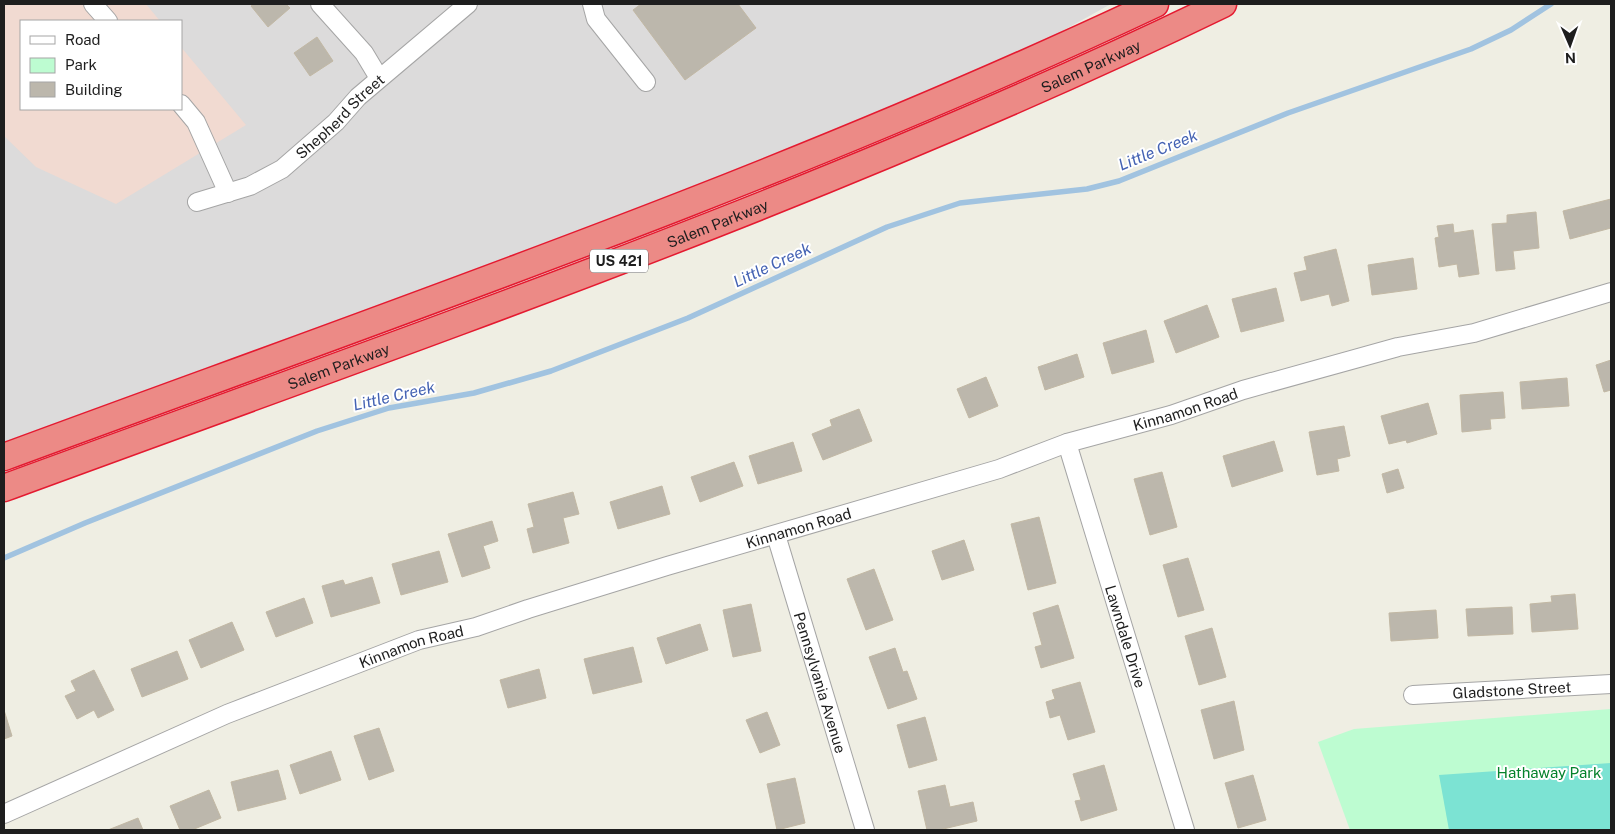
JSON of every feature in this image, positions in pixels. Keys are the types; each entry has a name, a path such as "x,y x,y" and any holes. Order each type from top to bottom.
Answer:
{"highway":[{"name":"Salem Parkway","path":"4,457 744,182 925,108 1155,4"},
{"name":"Salem Parkway","path":"4,488 755,209 1021,98 1223,4"}],"street":[{"path":"93,4 107,20"},
{"path":"320,4 364,53 380,78"},
{"name":"Shepherd Street","path":"197,202 250,186 282,169 336,122 358,97 468,4"},
{"path":"592,4 596,20 646,82"},
{"path":"182,105 196,122 228,193"},
{"name":"Kinnamon Road","path":"4,814 227,714 419,640 476,627 528,609 999,469 1067,444 1113,432 1243,390 1398,346 1474,333 1611,292"},
{"name":"Lawndale Drive","path":"1067,444 1185,830"},
{"name":"Pennsylvania Avenue","path":"776,535 865,830"},
{"name":"Gladstone Street","path":"1413,695 1611,684"}],"shaded area":[{"path":"4,4 1111,4 925,107 4,471"},
{"path":"4,4 146,4 159,20 20,20 20,110 182,110 182,48 246,125 116,204 36,167 4,136"}],"green space":[{"name":"Hathaway Park","path":"1611,709 1611,830 1350,830 1318,742 1354,729"},
{"path":"1611,763 1611,830 1449,830 1439,775"}],"building":[{"path":"254,4 286,4 290,8 268,27 251,6"},
{"path":"641,4 738,4 756,28 685,80 633,10"},
{"path":"317,37 333,61 310,76 294,53"},
{"path":"1611,199 1611,228 1570,239 1563,211"},
{"path":"1536,212 1539,248 1513,251 1515,269 1496,271 1492,224 1507,223 1507,215"},
{"path":"1453,224 1454,233 1473,230 1479,274 1459,277 1457,264 1439,267 1435,238 1439,237 1437,226"},
{"path":"1336,249 1349,301 1332,306 1329,294 1301,301 1294,273 1307,270 1304,257"},
{"path":"1413,258 1417,289 1372,295 1368,265"},
{"path":"1276,288 1284,321 1241,332 1232,299"},
{"path":"1207,305 1219,337 1176,353 1164,321"},
{"path":"1146,330 1154,362 1112,374 1103,343"},
{"path":"1077,354 1084,377 1045,390 1038,367"},
{"path":"1611,360 1611,390 1604,392 1596,365"},
{"path":"986,377 998,406 969,418 957,389"},
{"path":"1567,378 1569,406 1522,409 1520,382"},
{"path":"1503,392 1505,418 1490,419 1491,429 1462,432 1460,395"},
{"path":"1428,403 1437,434 1407,443 1406,440 1389,444 1381,416"},
{"path":"859,409 872,441 823,460 812,434 832,426 830,420"},
{"path":"1344,426 1350,456 1337,459 1339,471 1317,475 1309,432"},
{"path":"1274,441 1283,471 1232,487 1223,456"},
{"path":"793,442 802,471 758,484 749,456"},
{"path":"734,462 743,486 700,502 691,477"},
{"path":"1398,469 1404,488 1387,493 1382,474"},
{"path":"1162,472 1177,527 1150,535 1134,479"},
{"path":"662,486 670,514 618,529 610,502"},
{"path":"573,492 579,514 563,518 569,543 533,553 527,529 534,527 528,504"},
{"path":"1039,517 1056,583 1028,590 1011,524"},
{"path":"492,521 498,541 483,546 490,568 462,577 448,534"},
{"path":"964,540 974,570 942,580 932,551"},
{"path":"439,551 448,582 401,595 392,564"},
{"path":"1188,558 1204,610 1178,617 1163,565"},
{"path":"874,569 893,620 866,630 847,579"},
{"path":"372,577 380,603 331,617 322,586 343,580 345,585"},
{"path":"1575,594 1578,629 1532,632 1530,604 1552,602 1551,596"},
{"path":"304,598 313,623 276,637 266,612"},
{"path":"751,604 761,651 733,657 723,610"},
{"path":"1058,605 1074,658 1041,668 1035,647 1042,645 1033,613"},
{"path":"1512,607 1513,634 1468,636 1466,609"},
{"path":"1436,610 1438,638 1391,641 1389,613"},
{"path":"232,622 244,650 201,668 189,640"},
{"path":"700,624 708,650 666,664 657,638"},
{"path":"1212,628 1226,677 1199,685 1185,636"},
{"path":"633,647 642,682 593,694 584,659"},
{"path":"895,648 903,672 907,671 917,699 888,709 869,657"},
{"path":"177,651 188,679 142,697 131,669"},
{"path":"539,669 546,698 508,708 500,680"},
{"path":"94,670 114,710 98,718 94,710 77,719 65,696 76,691 71,681"},
{"path":"1080,682 1095,732 1068,740 1060,715 1050,718 1046,702 1055,699 1052,690"},
{"path":"1234,701 1244,750 1214,759 1201,710"},
{"path":"4,710 12,736 4,739"},
{"path":"767,712 780,745 760,753 746,720"},
{"path":"925,717 937,760 909,768 897,725"},
{"path":"379,728 394,771 369,780 354,736"},
{"path":"331,751 341,780 300,794 290,765"},
{"path":"1104,765 1117,810 1081,821 1075,801 1081,800 1073,774"},
{"path":"278,770 286,799 238,811 231,782"},
{"path":"1253,775 1266,820 1238,828 1225,783"},
{"path":"795,778 805,823 777,830 767,784"},
{"path":"945,785 950,807 973,802 977,821 939,830 927,830 918,791"},
{"path":"209,790 221,818 192,830 180,830 170,806"},
{"path":"138,818 143,830 108,830"}],"waterway":[{"name":"Little Creek","path":"4,558 85,523 317,431 389,408 474,393 551,371 688,318 887,227 960,203 1087,189 1119,181 1288,113 1471,49 1511,30 1551,4"}]}
